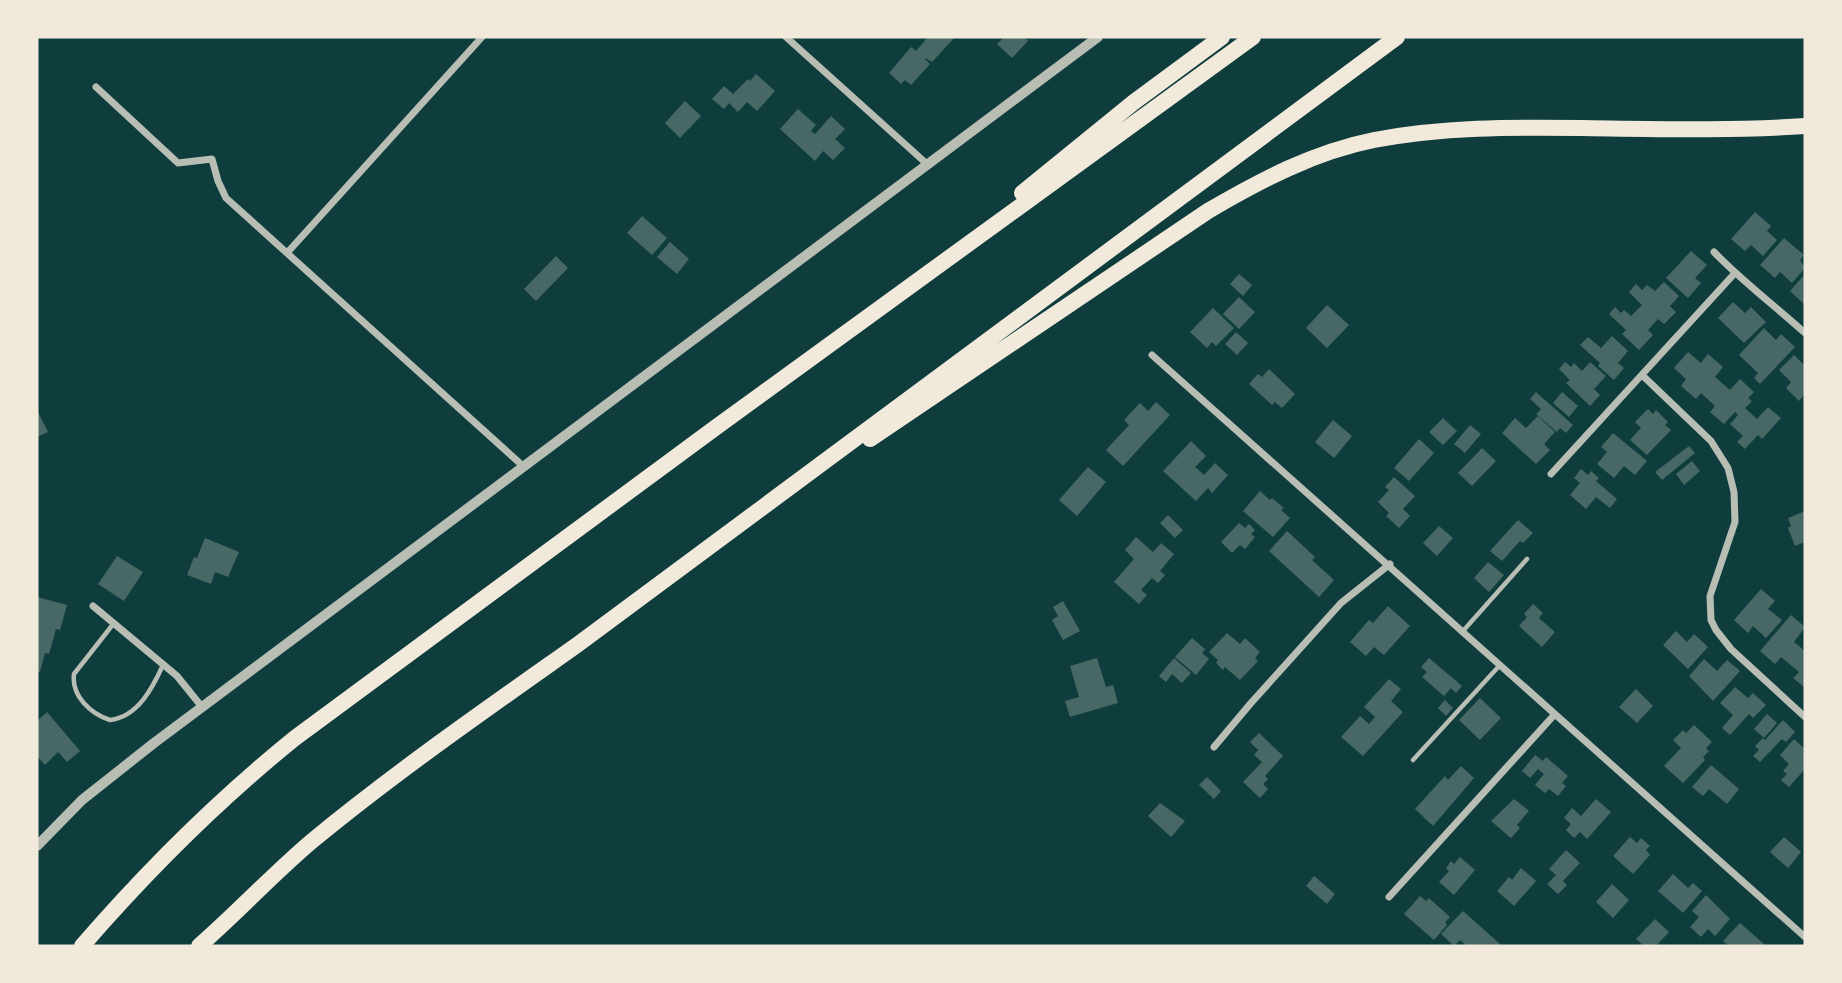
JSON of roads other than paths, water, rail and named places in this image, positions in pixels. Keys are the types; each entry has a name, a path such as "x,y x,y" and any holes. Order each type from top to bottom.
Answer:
{"highway":[{"path":"899,295 1124,111 1222,37"},
{"path":"82,946 137,883 234,788 295,738 704,436 1253,37"},
{"path":"205,942 290,861 367,798 1396,37"},
{"path":"793,485 877,435 1208,211 1267,177 1329,152 1385,138 1477,129 1805,126"}],"street":[{"path":"287,253 482,37"},
{"path":"786,37 927,164"},
{"path":"37,846 82,800 202,706 1098,37"},
{"path":"96,87 178,163 212,159 226,198 523,466"},
{"path":"1714,252 1805,332"},
{"path":"1551,474 1735,273"},
{"path":"1152,355 1805,937"},
{"path":"1642,375 1704,434 1728,468 1734,492 1735,522 1710,596 1709,608 1716,630 1731,649 1805,717"},
{"path":"1214,747 1341,603 1390,565"},
{"path":"93,606 177,676 202,706"},
{"path":"1389,897 1555,713"}],"lane":[{"path":"1463,631 1527,559"},
{"path":"114,623 74,674 76,691 90,710 110,720 123,717 150,691 163,665"},
{"path":"1413,760 1500,664"}]}
